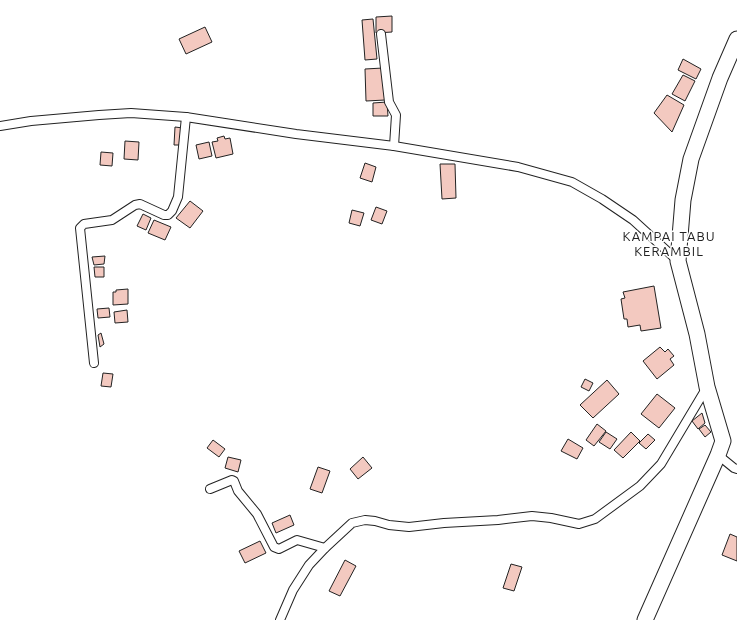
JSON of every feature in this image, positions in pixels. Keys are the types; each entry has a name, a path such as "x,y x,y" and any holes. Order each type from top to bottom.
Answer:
{"highway":[{"path":"645,620 723,441 707,387 697,334 678,261 683,200 691,159 720,78 737,39"}],"street":[{"path":"381,34 389,102 396,115 394,146"},
{"path":"0,126 65,118 125,114 186,117 296,134 394,146 518,167 572,182 633,220 678,261"},
{"path":"94,363 80,228 84,224 112,220 135,205 140,204 164,215 168,215 172,212 178,197 186,117"},
{"path":"280,620 293,590 309,565 352,523 365,520 375,521 389,526 409,527 532,516 551,518 579,524 595,519 640,486 662,464 707,387"},
{"path":"718,455 737,469"},
{"path":"210,488 232,480 234,481 238,491 256,514 274,548 279,549 297,540 325,548"}],"building":[{"path":"392,16 392,32 376,33 376,17"},
{"path":"373,19 377,59 365,60 362,20"},
{"path":"205,27 212,42 186,54 179,39"},
{"path":"683,59 701,69 696,79 678,70"},
{"path":"383,68 385,100 366,101 365,69"},
{"path":"683,75 695,81 685,101 672,94"},
{"path":"667,95 684,105 672,132 654,113"},
{"path":"387,102 388,116 373,116 373,103"},
{"path":"175,127 183,128 181,145 174,145"},
{"path":"224,136 225,139 230,138 233,154 216,158 212,142 218,141 217,138"},
{"path":"125,141 139,142 138,160 124,159"},
{"path":"209,142 212,156 199,159 196,145"},
{"path":"101,152 113,153 112,166 100,165"},
{"path":"365,163 376,167 372,182 360,178"},
{"path":"440,164 455,164 456,198 442,199"},
{"path":"190,201 203,211 190,228 176,218"},
{"path":"376,207 387,211 382,224 371,220"},
{"path":"352,210 364,213 360,226 349,223"},
{"path":"143,214 151,218 146,230 137,226"},
{"path":"154,220 171,227 165,240 148,233"},
{"path":"105,256 104,264 94,265 92,257"},
{"path":"94,267 104,267 104,277 95,277"},
{"path":"654,286 661,328 641,331 640,325 628,327 627,319 624,319 621,299 625,298 623,292"},
{"path":"128,289 128,304 113,305 113,292 116,292 116,290"},
{"path":"109,308 110,317 98,318 97,309"},
{"path":"127,310 128,322 115,323 114,312"},
{"path":"101,333 104,344 100,347 98,335"},
{"path":"660,347 665,352 668,349 674,356 670,359 674,365 657,379 643,361"},
{"path":"103,373 113,374 111,387 101,386"},
{"path":"585,379 593,383 589,391 581,387"},
{"path":"607,380 619,394 593,418 580,405"},
{"path":"657,394 675,408 659,428 641,414"},
{"path":"702,413 705,423 698,429 692,421"},
{"path":"597,424 606,431 594,446 586,440"},
{"path":"705,425 711,432 705,437 699,429"},
{"path":"606,432 617,439 610,449 599,442"},
{"path":"631,432 640,441 623,458 614,450"},
{"path":"648,434 655,440 646,449 639,443"},
{"path":"568,439 583,448 577,459 561,451"},
{"path":"213,440 225,449 219,457 207,448"},
{"path":"228,457 241,460 238,472 225,468"},
{"path":"363,457 372,468 358,479 350,469"},
{"path":"318,467 330,471 322,493 310,489"},
{"path":"290,515 294,525 276,533 272,523"},
{"path":"730,534 737,537 737,561 722,555"},
{"path":"260,541 266,553 245,563 239,551"},
{"path":"345,560 356,566 340,596 329,591"},
{"path":"511,564 522,567 514,591 503,588"}],"district":[{"name":"KAMPAI TABU KERAMBIL","path":"669,244"}]}
